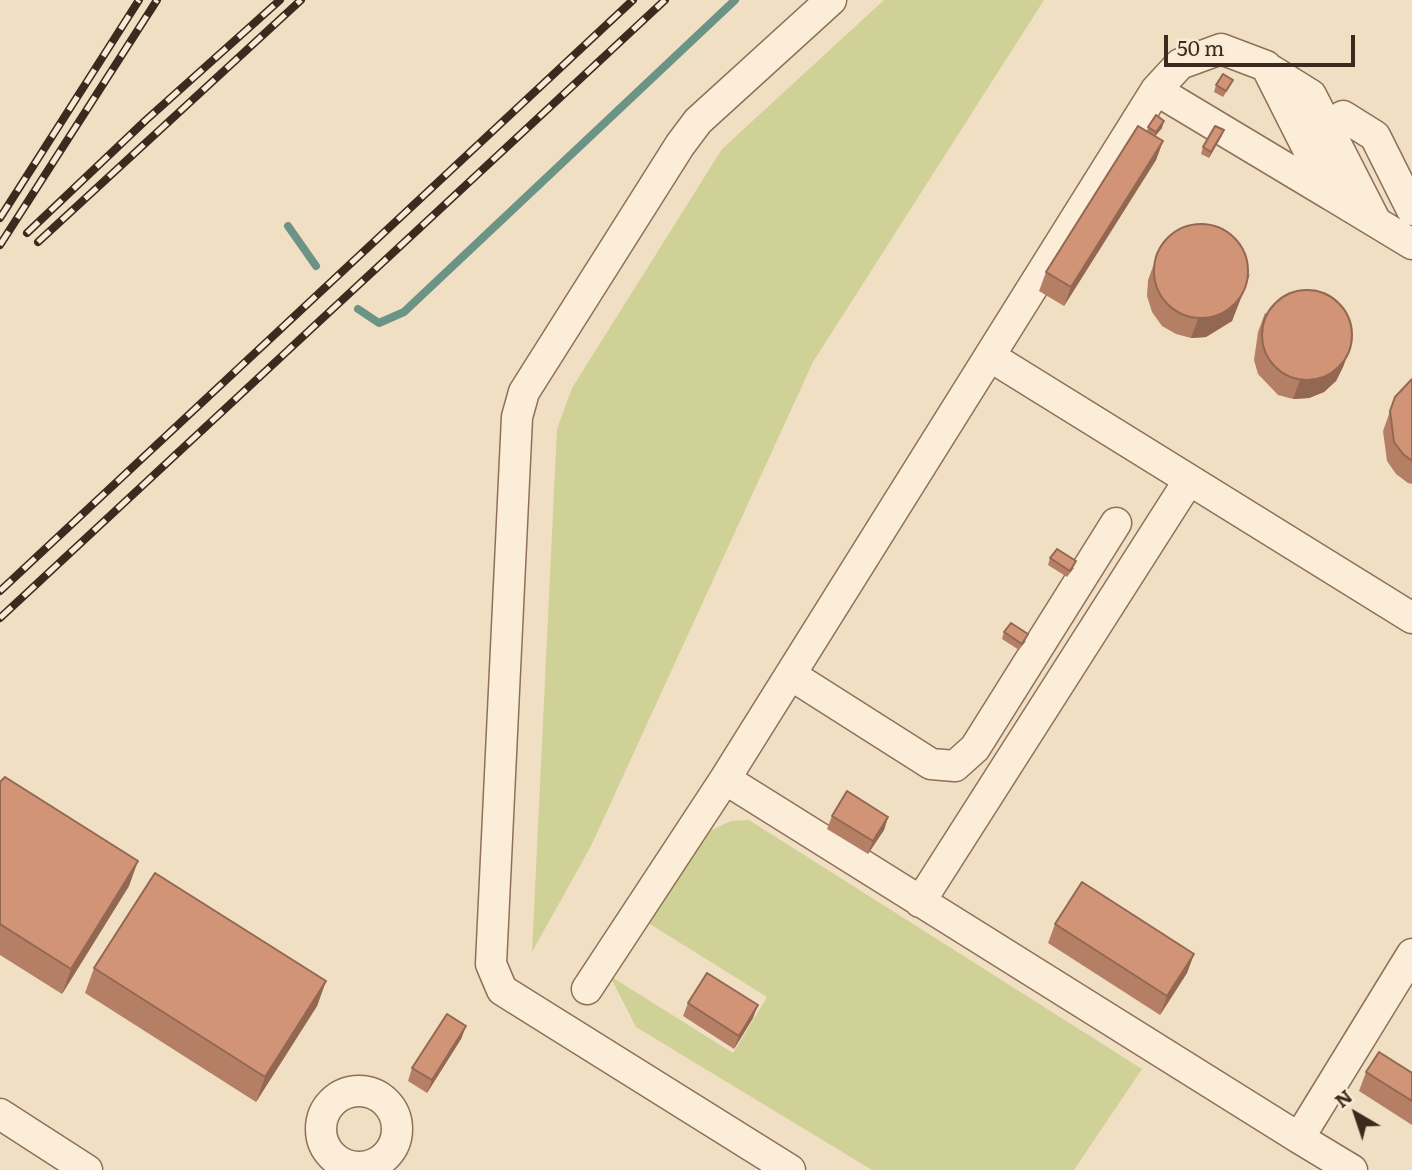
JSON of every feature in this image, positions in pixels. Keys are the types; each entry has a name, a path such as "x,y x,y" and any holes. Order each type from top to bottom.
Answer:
{"lane":[{"path":"790,1170 502,990 491,964 517,416 524,392 698,121 831,0"},
{"path":"587,989 725,779 1156,90 1180,64 1221,49 1266,66 1375,136 1412,210"},
{"path":"1266,66 1331,195"},
{"path":"1156,90 1408,242"},
{"path":"1311,95 1376,222"},
{"path":"1343,116 1408,242"},
{"path":"991,357 1412,618"},
{"path":"920,902 1189,480"},
{"path":"790,675 931,764 955,766 975,748 1116,523"},
{"path":"725,779 1352,1170"},
{"path":"1298,1138 1412,954"},
{"path":"0,1114 87,1170"}],"green space":[{"path":"884,0 1044,0 813,362 591,846 532,952 557,429 572,388 722,149"},
{"path":"749,820 1142,1069 1074,1170 872,1170 636,1027 610,976 733,1053 767,997 645,921 699,836 731,821"}],"building":[{"path":"1223,74 1233,80 1226,91 1216,85"},
{"path":"1156,115 1164,121 1156,132 1148,127"},
{"path":"1138,126 1163,141 1071,287 1046,272"},
{"path":"1215,126 1224,130 1211,152 1203,147"},
{"path":"1201,224 1219,227 1234,238 1245,253 1248,271 1245,289 1234,304 1219,315 1201,318 1183,315 1168,304 1157,289 1154,271 1157,253 1168,238 1183,227"},
{"path":"1307,290 1324,293 1339,303 1349,318 1352,335 1349,352 1339,367 1324,377 1307,380 1290,377 1275,367 1265,352 1262,335 1265,318 1275,303 1290,293"},
{"path":"1412,379 1412,461 1394,442 1390,411 1395,397"},
{"path":"1057,549 1076,561 1070,571 1050,558"},
{"path":"1011,623 1028,634 1022,644 1004,632"},
{"path":"5,777 138,861 71,969 0,924 0,782"},
{"path":"847,791 888,817 873,841 832,816"},
{"path":"155,873 326,981 265,1077 94,968"},
{"path":"1082,882 1194,954 1167,996 1055,924"},
{"path":"707,973 758,1005 739,1036 688,1003"},
{"path":"447,1014 466,1026 432,1080 412,1068"},
{"path":"1379,1052 1412,1073 1412,1101 1366,1072"}],"waterway":[{"path":"358,309 379,323 404,312 735,0"},
{"path":"288,226 316,266"}],"railway":[{"path":"0,218 139,0"},
{"path":"0,245 157,0"},
{"path":"27,233 146,120 280,0"},
{"path":"38,242 301,0"},
{"path":"0,591 633,0"},
{"path":"0,618 665,0"}]}
